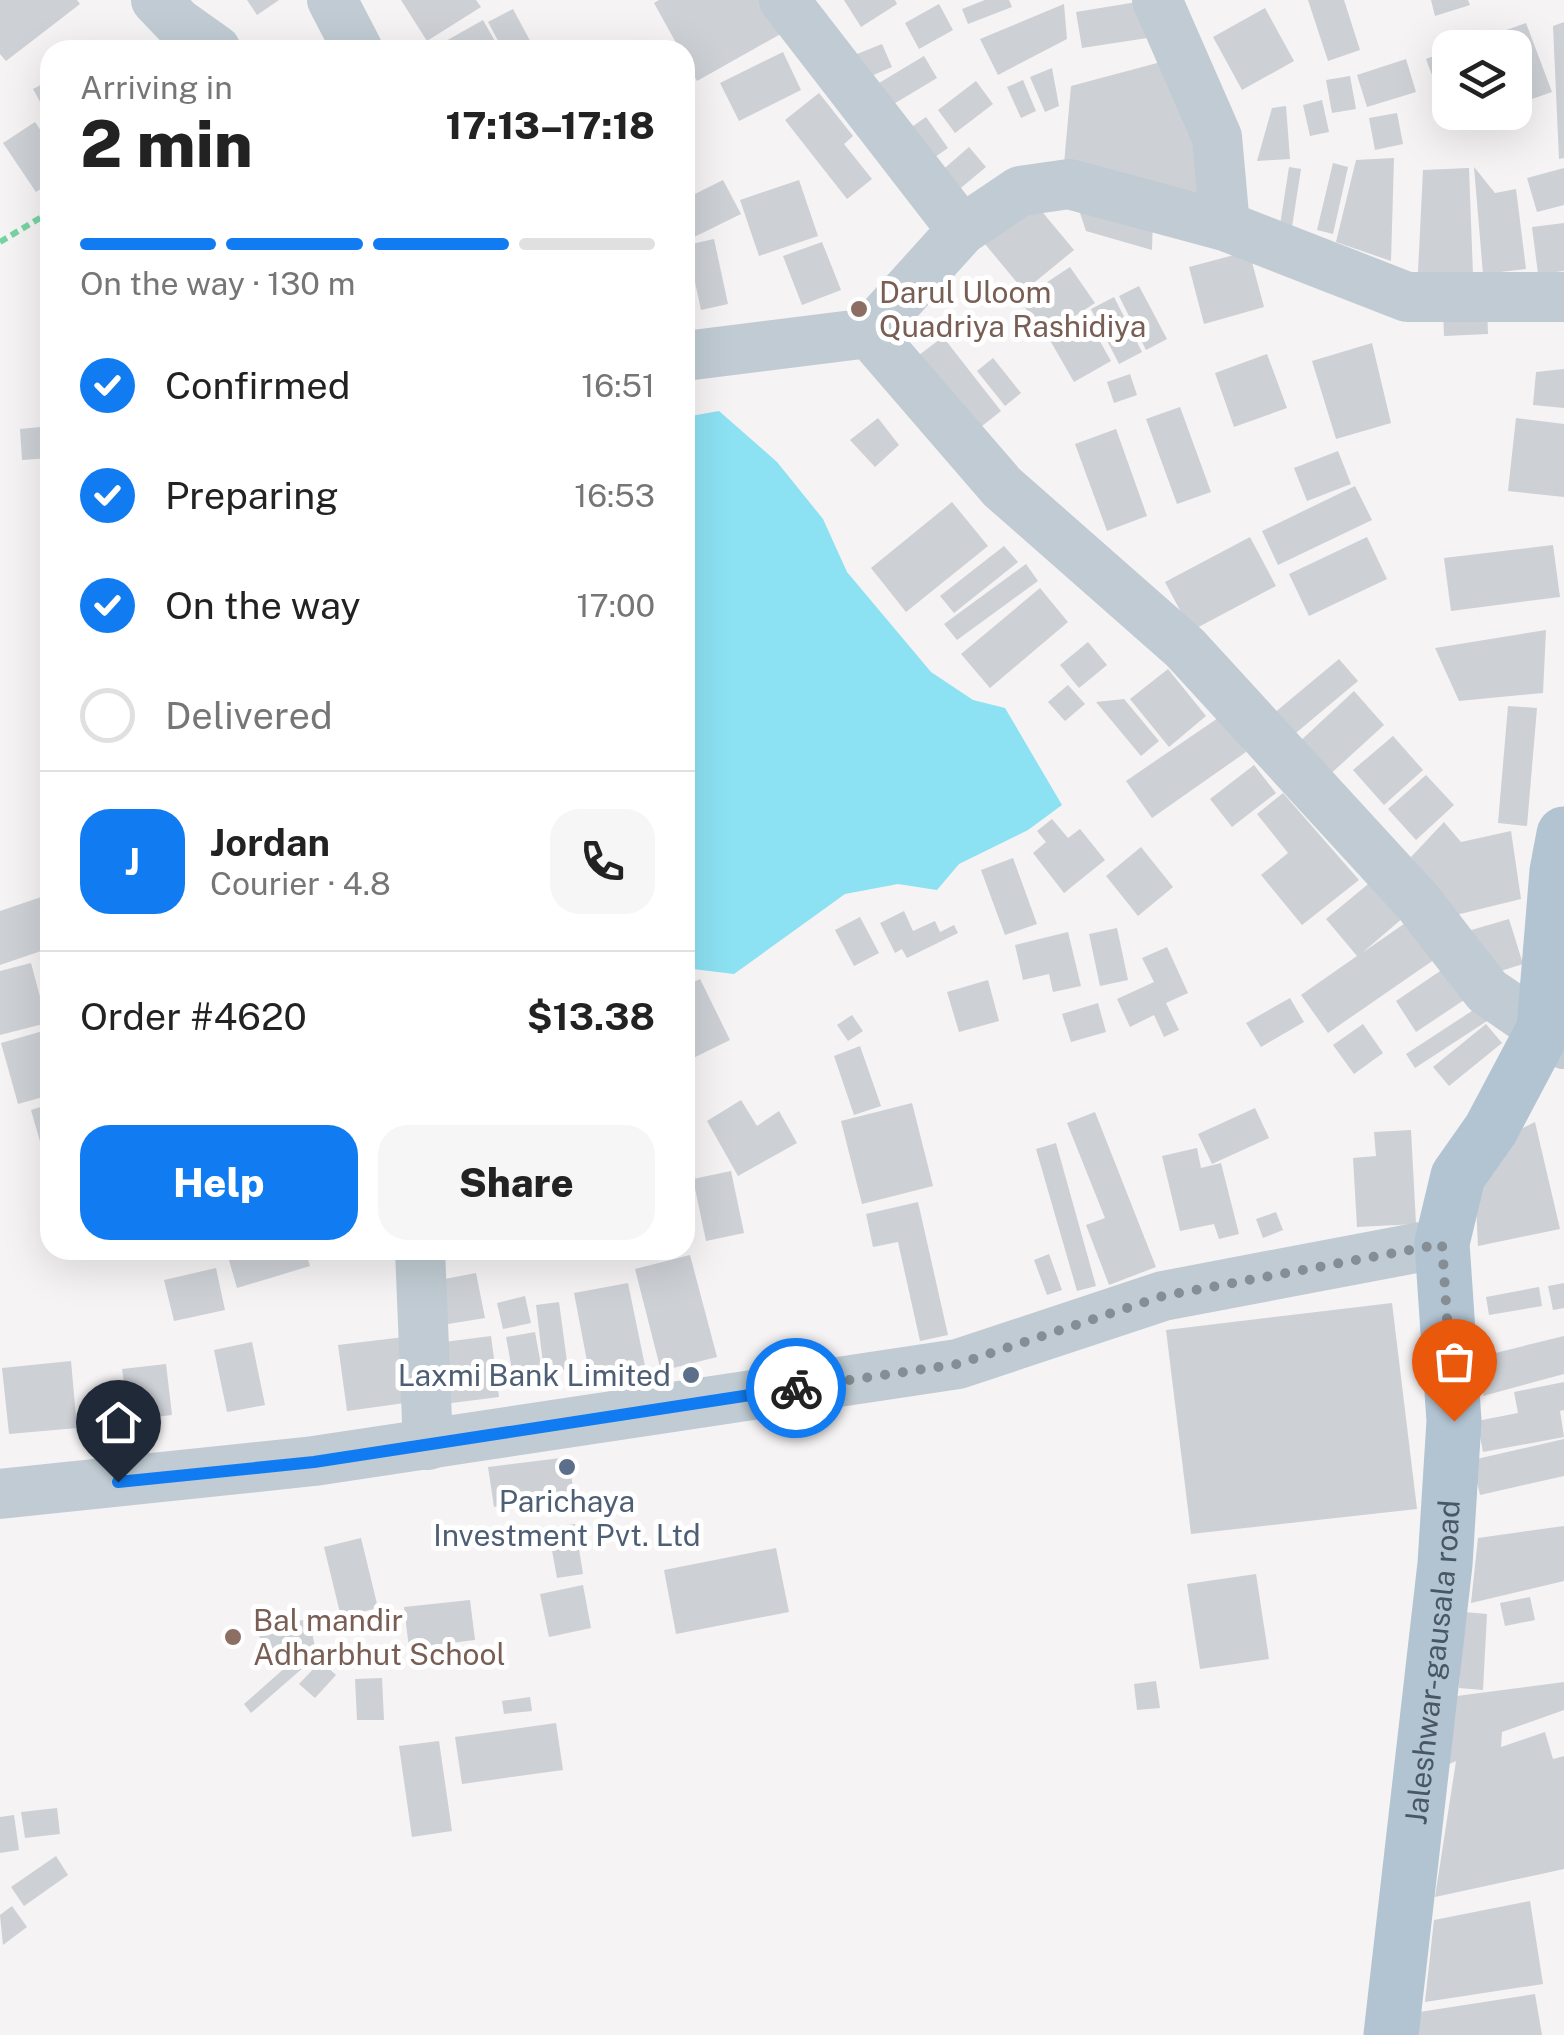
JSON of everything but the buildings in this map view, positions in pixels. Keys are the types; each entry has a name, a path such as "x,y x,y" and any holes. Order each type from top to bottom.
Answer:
{"main road":[{"name":"Jaleshwar-gausala road","path":"1390,2035 1445,1564 1454,1421 1442,1244 1458,1176 1554,1037 1555,890 1564,834"}],"street":[{"path":"156,0 202,40"},
{"path":"332,0 353,40"},
{"path":"784,0 962,230"},
{"path":"1158,0 1217,137 1225,226"},
{"path":"695,355 869,333 962,230 1020,191 1069,184 1225,226 1407,297 1564,297"},
{"path":"869,333 1002,487 1185,648 1418,902 1487,991 1554,1037"},
{"path":"0,1494 314,1462 958,1364 1163,1296 1442,1244"},
{"path":"420,1260 428,1444"}],"path":[{"path":"0,242 40,218"}],"water":[{"path":"719,411 777,462 823,519 847,572 931,672 973,700 1005,708 1062,805 1028,830 959,864 937,890 898,884 845,894 734,974 695,969 695,415"}],"way so far":[{"path":"796,1388 958,1364 1163,1296 1442,1244 1454,1421"}],"place":[{"name":"Darul Uloom Quadriya Rashidiya","path":"859,309"},
{"name":"Laxmi Bank Limited","path":"691,1375"},
{"name":"Parichaya Investment Pvt. Ltd","path":"567,1467"},
{"name":"Bal mandir Adharbhut School","path":"233,1637"}],"route":[{"path":"118,1482 314,1462 796,1388"}]}
